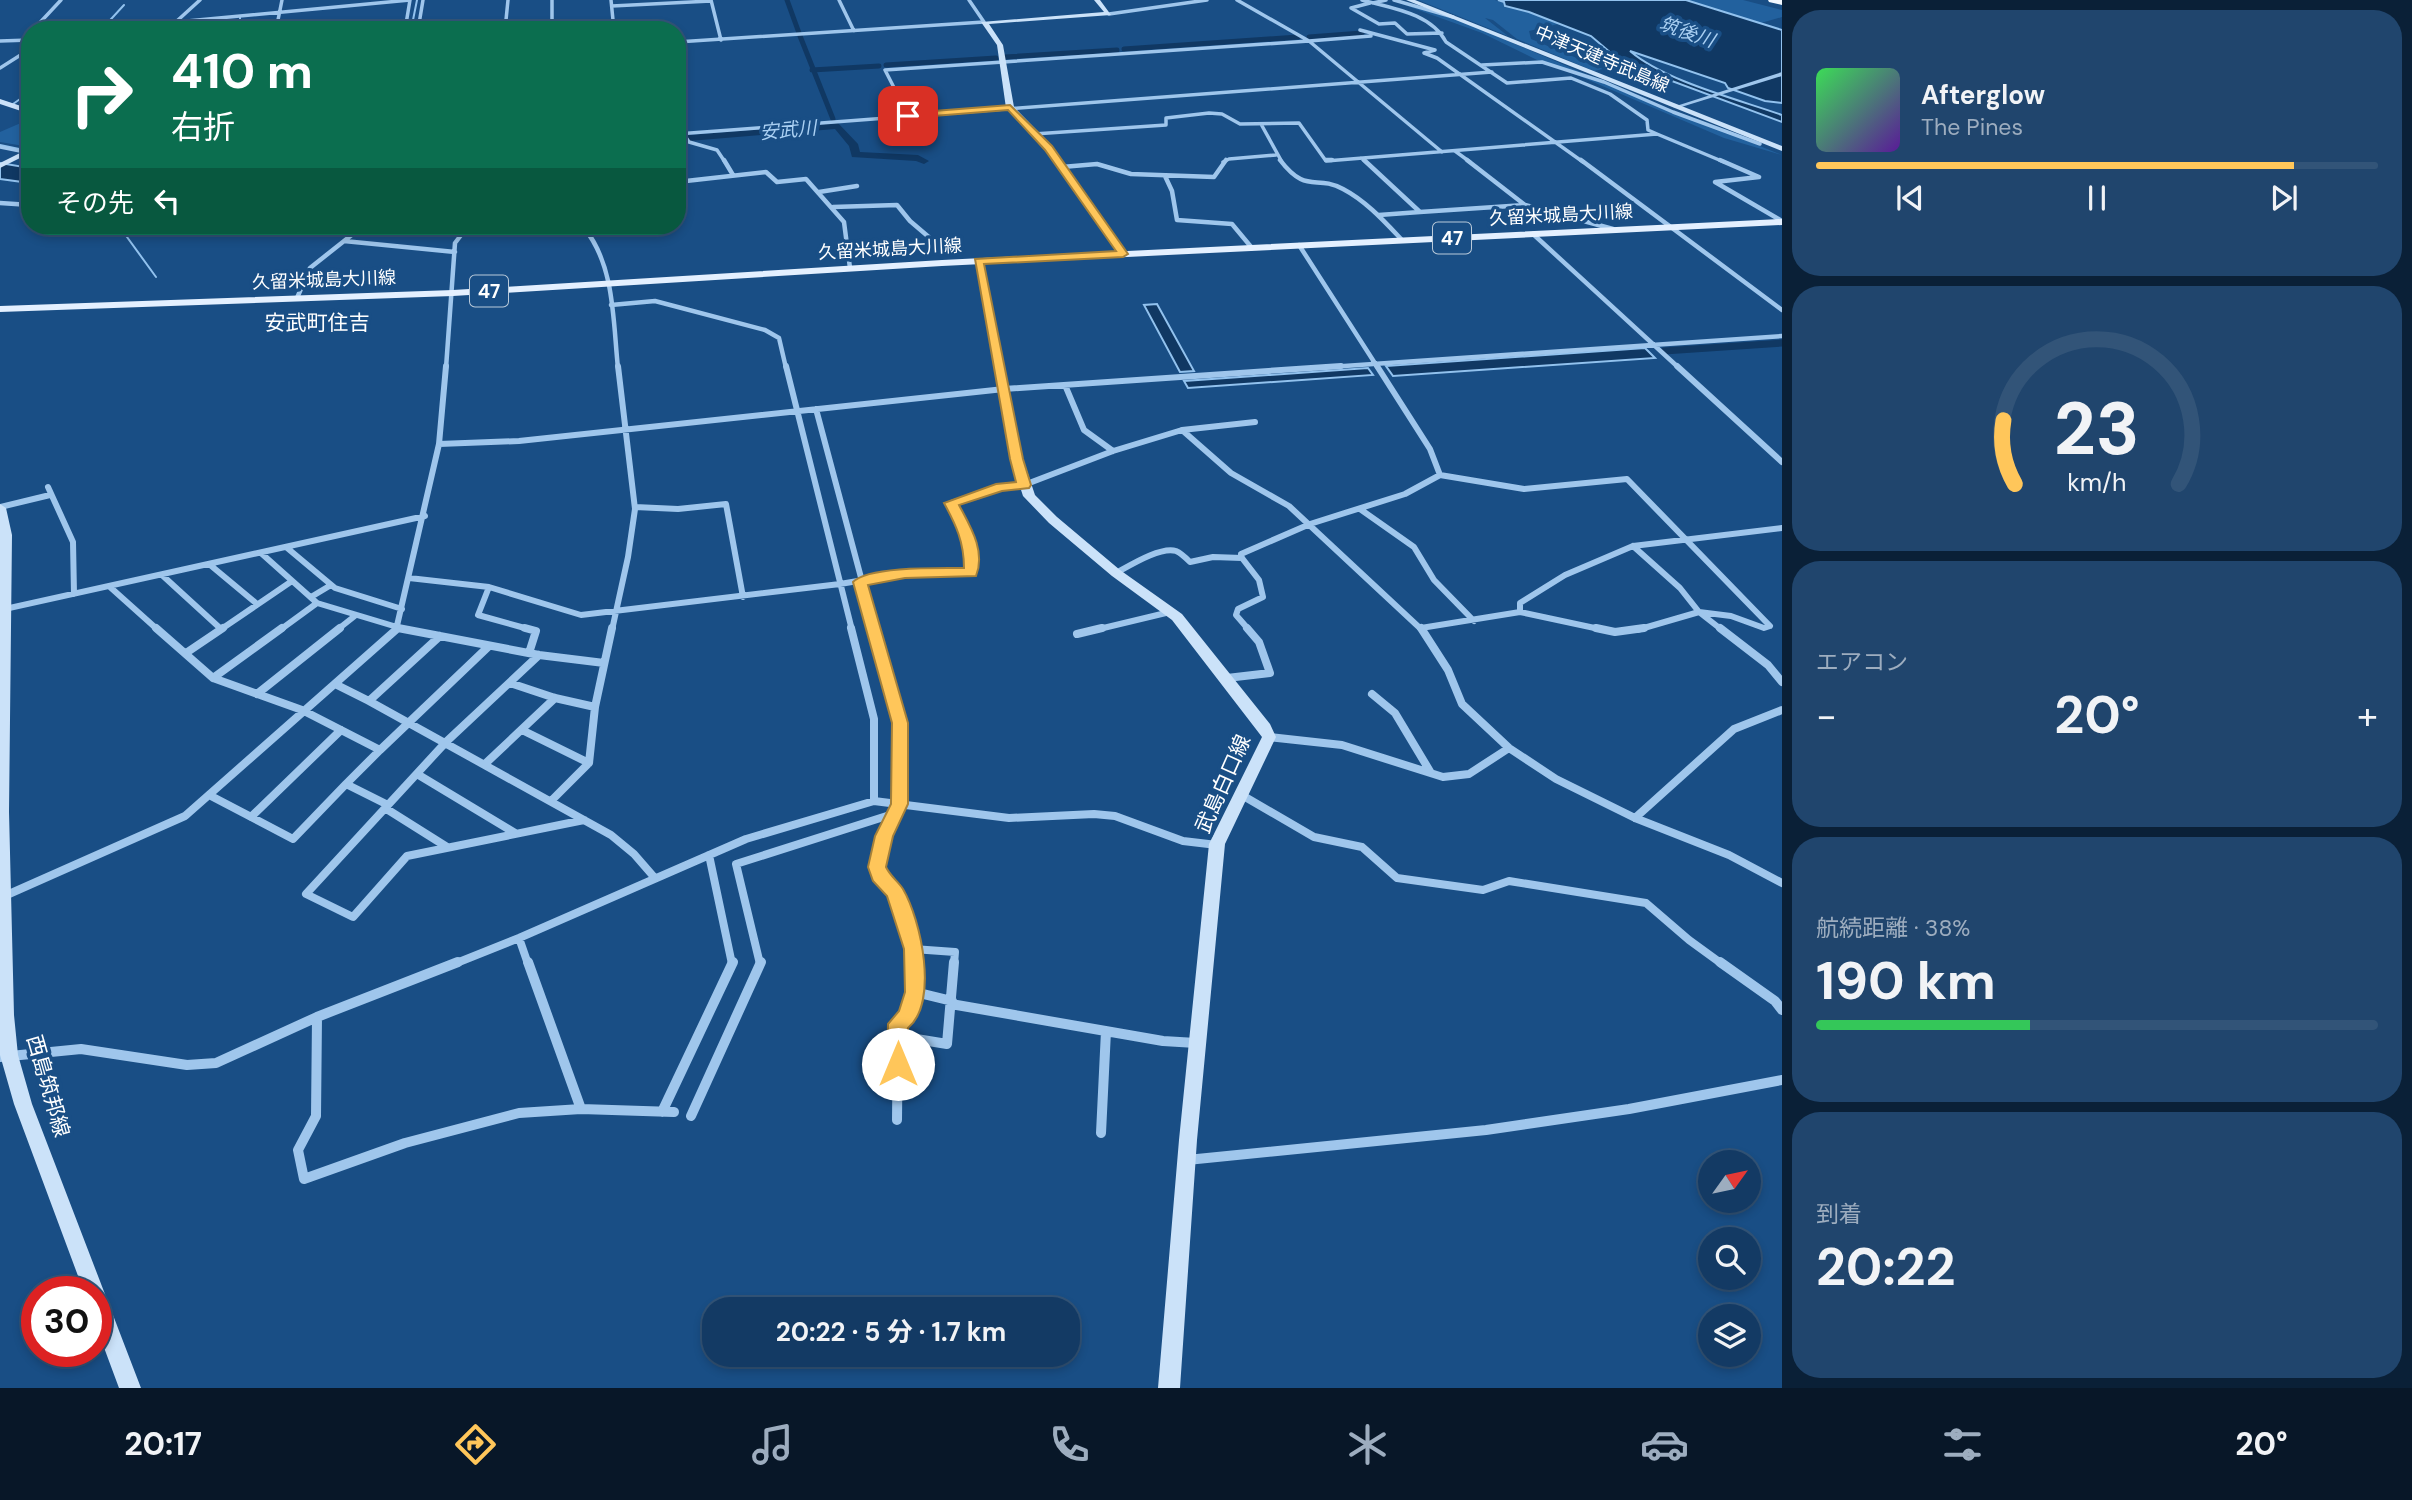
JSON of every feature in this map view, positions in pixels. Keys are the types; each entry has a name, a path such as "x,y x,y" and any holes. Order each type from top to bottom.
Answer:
{"highway":[{"path":"1772,0 1782,3"}],"main road":[{"path":"1097,0 1109,14"},
{"name":"中津天建寺武島線","path":"1409,0 1782,149"},
{"path":"984,22 1109,14"},
{"path":"984,22 1000,45 1010,108 1062,167 1123,254"},
{"path":"0,101 21,109"},
{"path":"4,164 21,156"},
{"name":"久留米城島大川線","path":"0,309 453,293 978,261 1782,222"},
{"name":"武島白口線","path":"978,261 1024,485 1038,507 1116,573 1170,612 1227,678 1269,737 1239,794 1217,845 1186,1160 1168,1388"},
{"name":"西島筑邦線","path":"0,508 6,535 1,813 4,1056 88,1276"},
{"path":"112,1340 130,1388"}],"street":[{"path":"41,21 61,0"},
{"path":"177,21 200,0"},
{"path":"278,21 282,0"},
{"path":"185,21 410,0 406,21"},
{"path":"420,21 423,0"},
{"path":"506,21 508,0"},
{"path":"552,0 552,21"},
{"path":"611,0 613,21"},
{"path":"612,6 711,0 721,40"},
{"path":"839,0 854,31"},
{"path":"969,0 984,22"},
{"path":"1109,14 1205,0"},
{"path":"1237,0 1309,41 1442,152"},
{"path":"1362,0 1421,18 1442,33 1446,42 1507,83 1571,78 1610,94 1647,120 1648,130 1759,177 1715,182 1782,222"},
{"path":"1386,0 1351,8 1379,24 1395,23 1407,34 1442,33"},
{"path":"1394,0 1454,17"},
{"path":"686,42 984,22"},
{"path":"1360,30 1371,36"},
{"path":"908,116 885,70 1371,36 1416,43 1435,50 1424,53 1437,58 1556,142 1782,310"},
{"path":"0,41 21,40"},
{"path":"0,68 21,54"},
{"path":"0,60 10,61"},
{"path":"1481,65 1542,62 1604,82 1673,112 1760,144"},
{"path":"686,134 1493,72"},
{"path":"1678,107 1782,74"},
{"path":"1034,134 1166,125 1166,118 1222,114 1240,124 1299,123 1304,126 1315,149 1326,161 1657,134"},
{"path":"1261,124 1276,155 1295,177 1310,184 1332,184 1380,215 1402,240"},
{"path":"686,139 689,142 717,150 733,175"},
{"path":"0,147 21,151"},
{"path":"1454,150 1525,205"},
{"path":"1062,167 1097,164 1131,174 1214,177 1223,162 1229,159 1276,155"},
{"path":"1361,158 1420,212"},
{"path":"686,180 766,172 777,182 806,179 844,222 850,268"},
{"path":"1165,176 1172,191 1177,220 1232,224 1252,248"},
{"path":"819,192 857,186"},
{"path":"0,203 21,204"},
{"path":"832,207 855,203 872,207 897,205 937,244"},
{"path":"1380,215 1525,205 1614,229"},
{"path":"1533,234 1651,345 1782,462"},
{"path":"297,298 310,268 352,235"},
{"path":"2,897 186,816 211,796 302,710 398,628 439,444 455,243 461,235"},
{"path":"551,801 589,763 595,707 628,558 635,507 608,284 604,262 590,235"},
{"path":"344,241 456,252"},
{"path":"1299,245 1430,449 1440,475"},
{"path":"611,305 644,299 667,302 715,319 769,330 779,338 874,719 874,801"},
{"path":"439,444 519,441 1004,389 1782,337"},
{"path":"1065,385 1084,430 1113,452"},
{"path":"816,409 860,582 900,723 900,804 893,814 877,867 880,876 895,892 913,949 915,992 908,1016 898,1024 897,1120"},
{"path":"409,578 489,587 581,615 860,582 905,573 971,573 968,536 951,503 1000,487 1024,485 1182,430 1255,422"},
{"path":"1182,430 1231,473 1289,506 1421,628 1448,670 1462,704 1509,748 1556,779 1634,818 1729,855 1782,883"},
{"path":"1227,678 1269,673 1264,651 1236,615 1238,609 1263,597 1259,580 1241,554 1311,525 1413,489 1440,475 1524,489 1627,479 1770,626 1763,628 1731,616 1699,612 1674,616 1630,632 1615,632 1520,612 1421,628"},
{"path":"0,508 49,491 73,542 74,594"},
{"path":"635,507 678,509 726,504 743,597"},
{"path":"1360,509 1412,545 1448,596 1474,621"},
{"path":"3,609 425,516"},
{"path":"1520,612 1520,603 1565,575 1633,546 1782,528"},
{"path":"1633,546 1681,588 1699,612 1768,665 1782,682"},
{"path":"286,547 331,585 402,609"},
{"path":"1116,573 1169,550 1176,551 1190,562 1213,557 1242,558"},
{"path":"261,553 317,603 398,628 539,655 604,663"},
{"path":"209,564 257,604"},
{"path":"162,575 221,629"},
{"path":"186,653 292,581"},
{"path":"311,597 331,585"},
{"path":"110,587 213,678 302,710 380,750"},
{"path":"489,587 478,615 536,631 529,653"},
{"path":"213,678 317,603"},
{"path":"1077,634 1170,612"},
{"path":"257,694 356,615"},
{"path":"369,701 440,636"},
{"path":"211,796 293,838 345,784 489,646"},
{"path":"539,655 446,742 306,894 353,917 407,856 584,820"},
{"path":"510,682 555,698 595,707"},
{"path":"335,684 446,742 584,820 634,854 653,877"},
{"path":"1372,694 1395,713 1432,774"},
{"path":"485,764 555,698"},
{"path":"1634,818 1734,730 1782,710"},
{"path":"251,817 341,730"},
{"path":"522,730 589,763"},
{"path":"1269,737 1342,745 1443,777 1469,774 1509,748"},
{"path":"417,774 515,833"},
{"path":"345,784 387,807 448,847"},
{"path":"1239,794 1314,837 1362,847 1396,878 1483,890 1509,881 1646,903 1689,940 1775,1001 1782,1010"},
{"path":"4,1056 92,1049 201,1068 317,1017 519,938 653,877 746,839 874,801 1009,818 1105,815 1183,841 1217,845"},
{"path":"691,1116 761,961 736,864 893,814"},
{"path":"662,1112 733,962 709,855"},
{"path":"519,938 581,1109"},
{"path":"898,1036 947,1044 955,952 913,949"},
{"path":"915,992 951,1003 1106,1031 1163,1041 1199,1043"},
{"path":"317,1017 316,1116 298,1150 304,1179 405,1143 519,1112 581,1109 674,1112"},
{"path":"1101,1133 1106,1031"},
{"path":"1186,1160 1486,1130 1629,1109 1782,1080"}],"shaded area":[{"path":"1418,0 1495,0 1503,3 1504,7 1528,12 1558,24 1529,31 1531,39 1603,69 1594,71 1517,39 1493,20 1485,18 1508,36"},
{"path":"1686,0 1743,0 1782,10 1782,17 1761,23"},
{"path":"1399,3 1459,20 1597,79 1537,60 1482,33"},
{"path":"1572,73 1600,81 1782,155 1724,138"},
{"path":"21,123 21,146 0,142 0,132"}],"water":[{"name":"筑後川","path":"1498,0 1686,0 1782,30 1782,103 1765,101 1728,88 1725,83 1630,51 1645,62 1682,80 1782,115 1782,122 1629,65 1591,36 1529,12 1505,6 1504,2"},
{"path":"0,163 21,166 21,182 0,179"},
{"path":"1157,304 1194,371 1180,372 1144,305"},
{"path":"1645,348 1655,358 1393,376 1386,366"},
{"path":"1368,368 1373,375 1188,388 1184,381"}],"waterway":[{"path":"413,21 417,0"},
{"path":"787,0 799,33"},
{"path":"109,21 124,5"},
{"path":"240,16 240,21"},
{"path":"1309,37 1362,33"},
{"path":"800,36 813,70"},
{"path":"1124,49 1298,37"},
{"path":"1005,57 1117,50"},
{"path":"886,65 996,58"},
{"path":"813,70 879,66"},
{"path":"813,70 833,119"},
{"path":"13,104 21,98"},
{"name":"安武川","path":"686,138 838,126 854,146 856,155 918,158 924,161"},
{"path":"0,145 21,149"},
{"path":"126,235 156,277"},
{"path":"1664,351 1782,343"}],"district":[{"name":"安武町住吉","path":"317,323"}],"route":[{"path":"898,1064 898,1024 908,1016 915,992 913,949 895,892 880,876 877,867 884,836 900,804 900,723 860,582 905,573 971,573 968,536 951,503 1000,487 1024,485 978,261 1123,254 1049,148 1010,108 908,116"}]}
